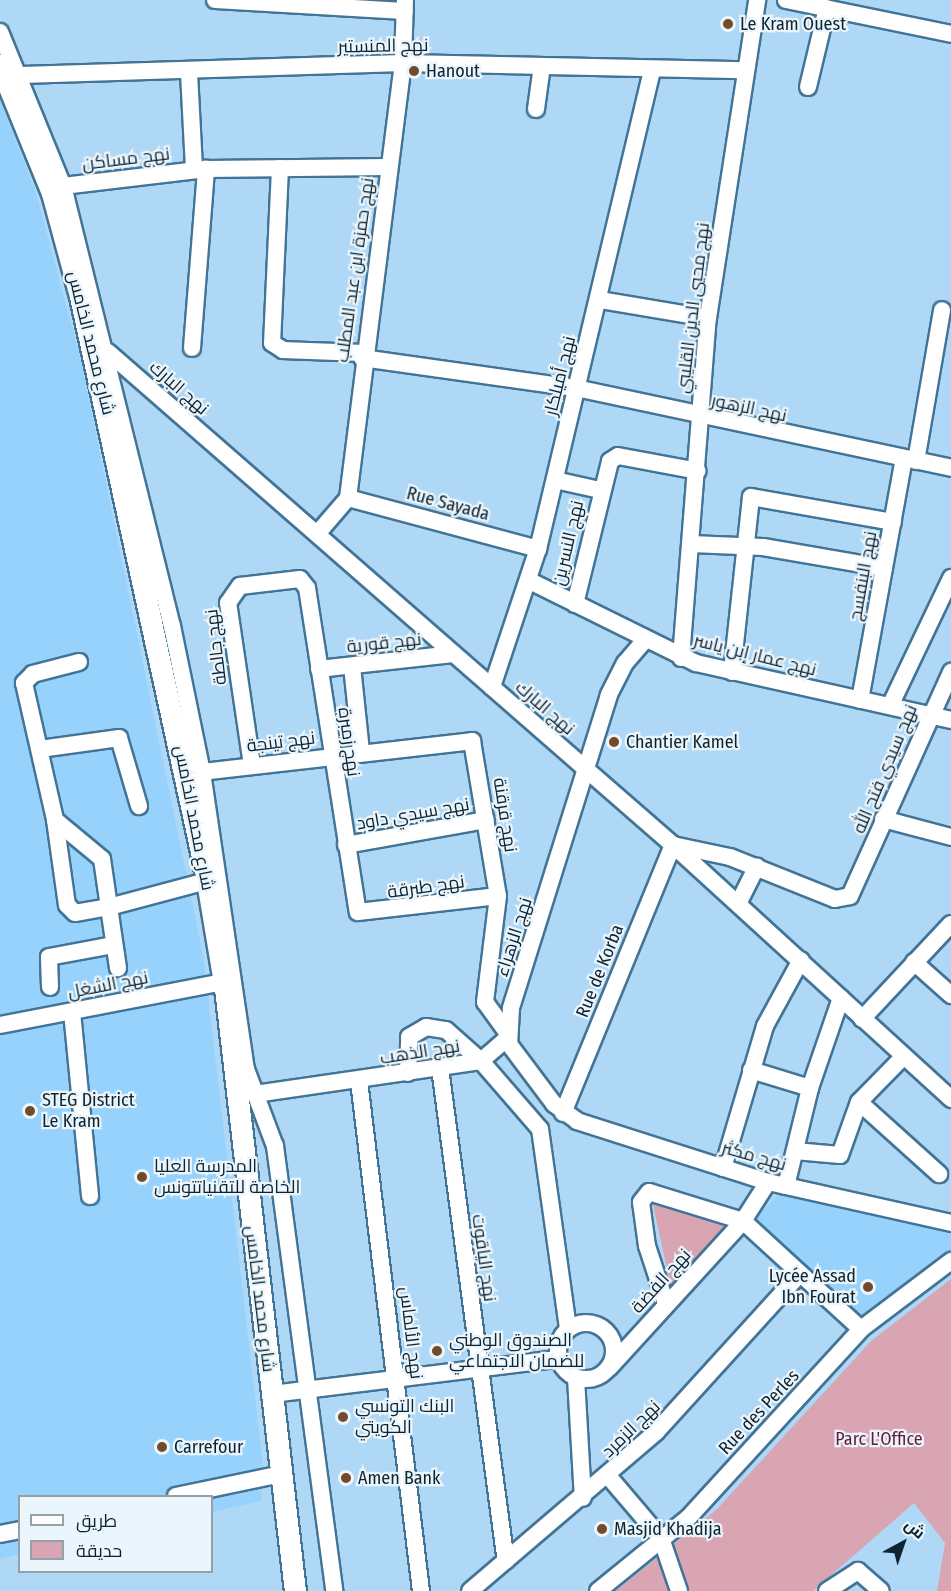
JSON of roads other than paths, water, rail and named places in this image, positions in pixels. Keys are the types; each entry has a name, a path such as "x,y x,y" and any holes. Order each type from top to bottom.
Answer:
{"main road":[{"name":"شارع محمد الخامس","path":"0,65 52,193 80,296 207,881 224,982 295,1591"}],"street":[{"path":"215,0 405,5"},
{"name":"نهج محيي الدين القليبي","path":"681,658 698,471 708,318 757,0"},
{"path":"786,0 825,5 951,34"},
{"name":"نهج حمزة ابن عبد المطلب","path":"348,498 363,356 403,63 405,5"},
{"path":"808,87 825,5"},
{"path":"0,32 21,75 63,186 108,352 202,772 245,1065 275,1146 334,1591"},
{"name":"نهج المنستير","path":"21,75 189,73 403,63 652,70 745,70"},
{"path":"536,109 542,66"},
{"name":"نهج أميلكار","path":"492,687 530,581 576,388 600,300 652,70"},
{"path":"189,73 200,170 192,348"},
{"name":"نهج مساكن","path":"63,186 200,170 388,167"},
{"name":"نهج الزهور","path":"280,168 272,344 283,350 363,356 576,388 701,418 951,468"},
{"path":"600,300 708,318"},
{"name":"نهج البنفسج","path":"860,700 893,522 910,460 942,310"},
{"name":"نهج البارك","path":"108,352 674,845 951,1099"},
{"name":"نهج النسرين","path":"575,604 600,490 608,465 618,456 698,471"},
{"path":"555,480 600,490"},
{"path":"732,672 741,618 742,546 747,505 755,496 893,522"},
{"path":"317,534 348,498"},
{"name":"Rue Sayada","path":"348,498 538,549"},
{"path":"691,544 742,546 884,568"},
{"name":"نهج زمبرة","path":"297,578 307,588 331,756 360,914"},
{"name":"نهج جالطة","path":"252,765 228,603 240,586 297,578"},
{"path":"890,706 951,578"},
{"name":"نهج عمار إبن ياسر","path":"530,581 681,658 732,672 951,720"},
{"name":"نهج الزهراء","path":"507,1035 616,678 645,640"},
{"name":"نهج قورية","path":"319,669 453,654"},
{"path":"79,662 33,674 24,683 56,820 70,910 109,907 207,881"},
{"path":"352,666 361,752"},
{"name":"نهج سيدي فتح الله","path":"757,866 835,900 850,896 858,882 928,715 951,672"},
{"path":"40,749 119,738 139,806"},
{"name":"نهج تينجة","path":"202,772 471,741"},
{"name":"نهج قرقنة","path":"471,741 498,896 485,998 507,1035"},
{"path":"883,819 951,837"},
{"path":"56,820 102,859 118,968"},
{"name":"نهج سيدي داود","path":"346,845 486,820"},
{"path":"674,845 757,866 738,904"},
{"name":"Rue de Korba","path":"537,1123 558,1108 674,845"},
{"name":"نهج طبرقة","path":"360,914 498,896"},
{"path":"862,1019 951,924"},
{"path":"50,987 48,957 114,945"},
{"path":"723,1168 765,1026 801,960"},
{"path":"914,962 951,995"},
{"name":"نهج الشغل","path":"0,1025 224,982"},
{"path":"786,1186 810,1088 841,998"},
{"path":"72,1012 90,1196"},
{"path":"408,1073 409,1037 426,1027 446,1030 481,1061 507,1035 558,1108"},
{"path":"795,1151 840,1155 859,1102 904,1056"},
{"name":"نهج الذهب","path":"255,1094 359,1081 481,1061 537,1123"},
{"name":"نهج الياقوت","path":"440,1068 506,1561"},
{"path":"751,1070 810,1088"},
{"name":"نهج الألماس","path":"359,1081 421,1591"},
{"path":"859,1102 939,1174"},
{"name":"نهج مكثر","path":"558,1108 768,1182 951,1223"},
{"path":"537,1123 568,1328"},
{"name":"نهج الفضة","path":"609,1368 743,1221 768,1182"},
{"path":"666,1304 646,1246 644,1196 655,1191 743,1221 861,1329"},
{"name":"Rue des Perles","path":"598,1591 695,1511 861,1329 951,1261"},
{"name":"نهج الزمرد","path":"470,1591 609,1477 697,1392 800,1274"},
{"path":"576,1378 598,1377 609,1368 615,1353 605,1330 583,1322 568,1328 558,1342 558,1359 576,1378 583,1498"},
{"path":"272,1395 558,1359"},
{"path":"185,1495 281,1474"},
{"path":"609,1477 662,1538 679,1591"},
{"path":"0,1534 18,1530"},
{"path":"827,1591 858,1571 881,1591"}],"place":[{"name":"Le Kram Ouest","path":"728,24"},
{"name":"Hanout","path":"414,71"},
{"name":"Chantier Kamel","path":"614,742"},
{"name":"STEG District Le Kram","path":"30,1111"},
{"name":"المدرسة العليا الخاصة للتقنياتتونس","path":"142,1177"},
{"name":"Lycée Assad Ibn Fourat","path":"868,1287"},
{"name":"الصندوق الوطني للضمان الاجتماعي","path":"437,1351"},
{"name":"البنك التونسي الكويتي","path":"343,1417"},
{"name":"Carrefour","path":"162,1447"},
{"name":"Amen Bank","path":"346,1478"},
{"name":"Masjid Khadija","path":"602,1529"}],"park label":[{"name":"Parc L'Office","path":"879,1439"}]}
